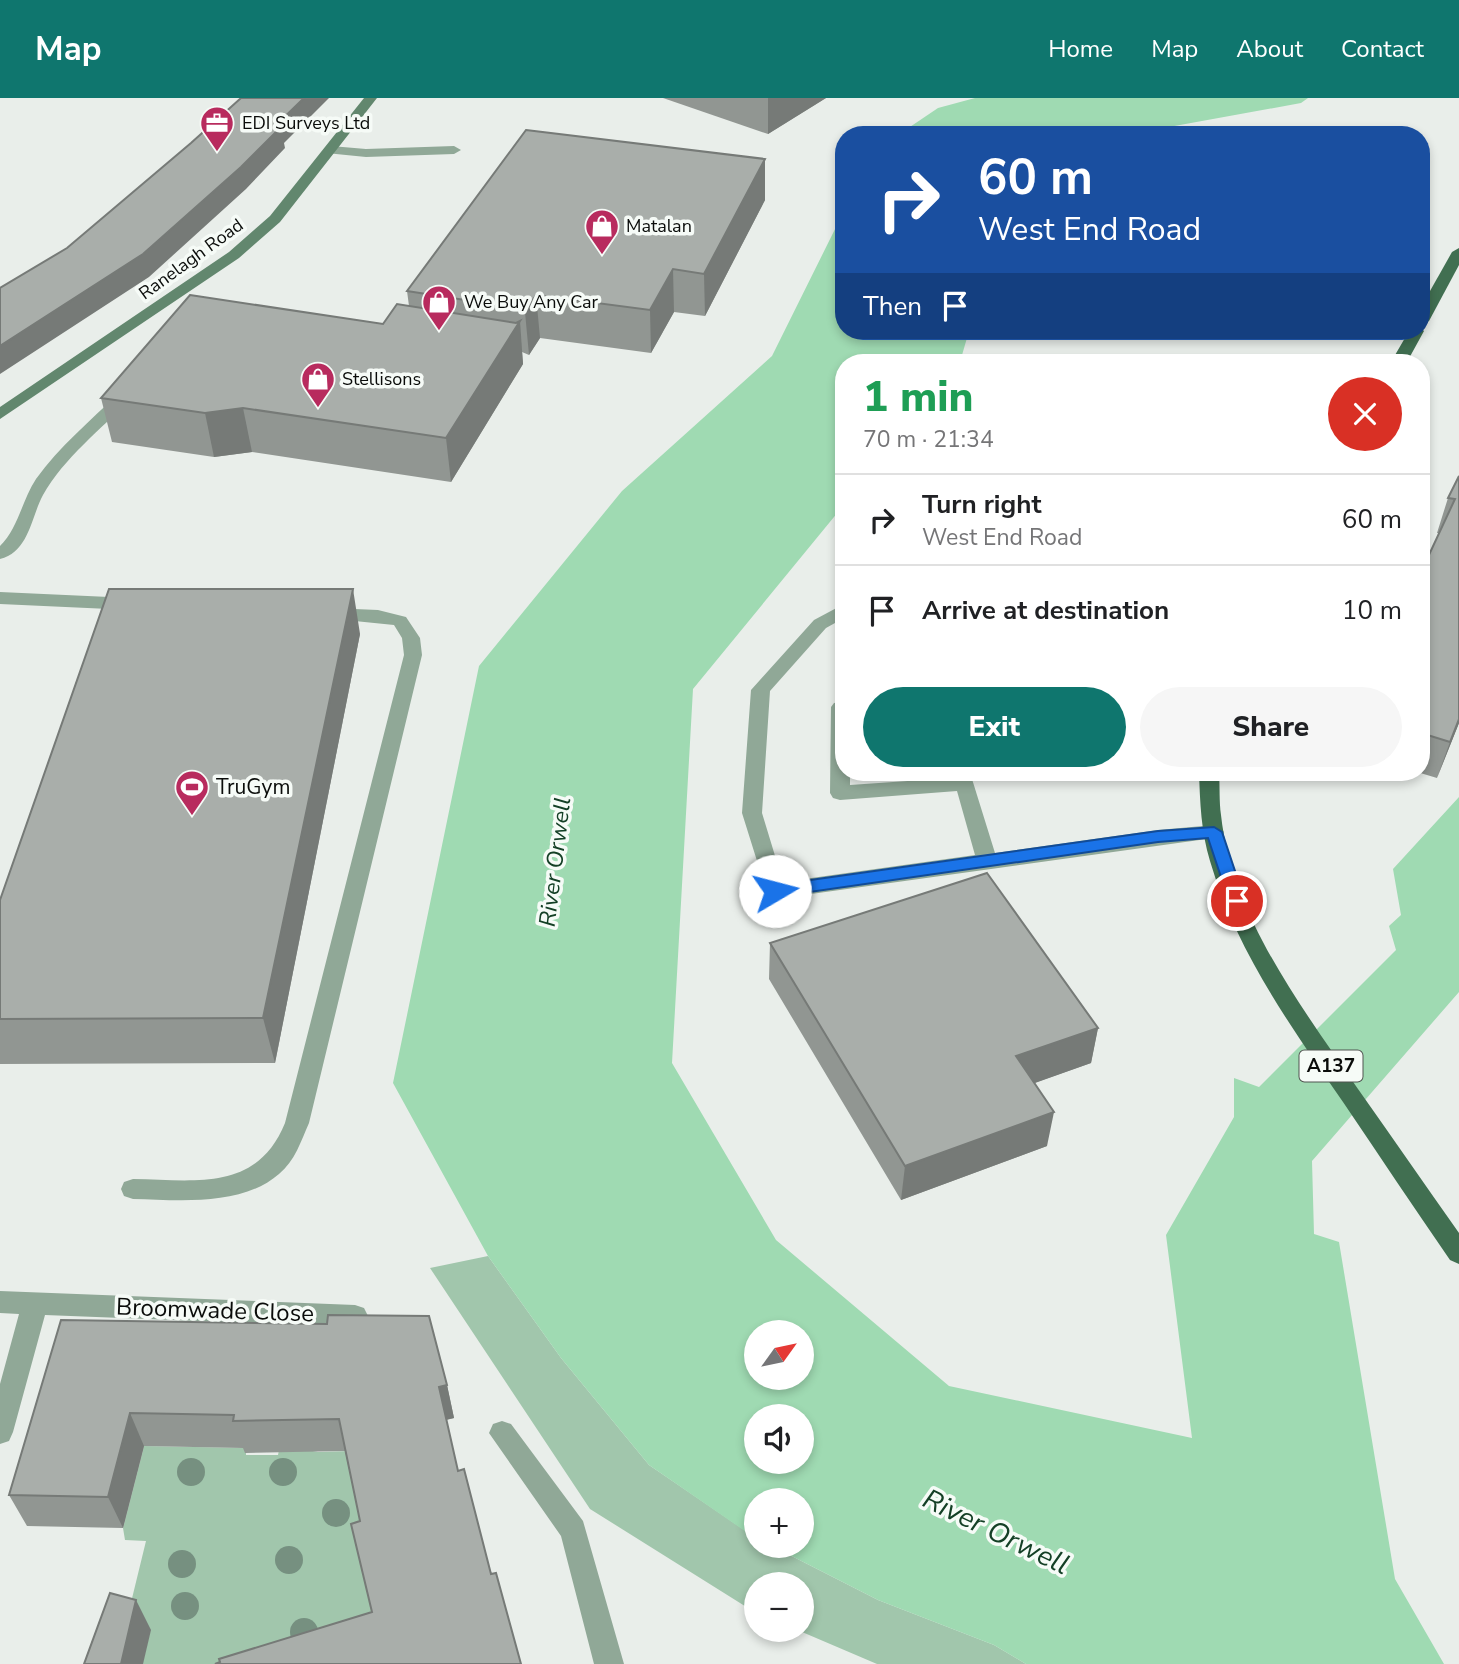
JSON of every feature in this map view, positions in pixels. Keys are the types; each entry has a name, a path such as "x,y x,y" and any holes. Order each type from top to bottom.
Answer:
{"main road":[{"name":"Ranelagh Road","path":"0,414 234,256 275,219 371,98"},
{"path":"1430,305 1459,252"},
{"name":"A137","path":"1210,781 1214,832 1228,881 1286,1001 1459,1253"}],"street":[{"path":"331,150 366,153 454,150"},
{"path":"0,554 12,547 24,527 34,495 64,458 136,384"},
{"path":"0,598 155,605"},
{"path":"133,1189 211,1189 240,1183 262,1173 275,1163 285,1152 297,1123 413,655 411,638 400,621 379,616 309,613"},
{"path":"835,615 820,624 761,690 752,813 775,891 1158,837 1214,832"},
{"path":"840,781 840,793 942,781"},
{"path":"969,781 988,862"},
{"name":"Broomwade Close","path":"0,1302 376,1317"},
{"path":"0,1432 36,1303"},
{"path":"502,1433 573,1530 609,1664"}],"shaded area":[{"path":"488,1256 561,1358 649,1465 744,1530 744,1558 796,1558 878,1600 994,1645 1026,1664 877,1664 814,1637 814,1572 744,1572 744,1605 590,1509 430,1268"},
{"path":"280,1445 318,1452 350,1451 389,1639 312,1664 116,1664 146,1541 125,1540 123,1528 144,1446 246,1448 246,1455 278,1455"}],"water":[{"path":"975,98 1308,98 1301,103 1174,126 911,126 938,108"},
{"name":"River Orwell","path":"835,229 835,340 966,340 962,354 835,354 835,516 693,689 672,1063 776,1240 949,1386 1192,1438 1166,1235 1234,1117 1234,1078 1259,1087 1396,950 1389,926 1401,915 1393,869 1459,797 1459,992 1312,1161 1314,1234 1339,1242 1395,1579 1444,1664 1026,1664 994,1645 878,1600 796,1558 814,1558 814,1488 744,1488 744,1530 649,1465 561,1358 488,1256 393,1083 479,666 622,491 772,356"}],"building":[{"path":"241,98 304,98 275,126 281,127 241,167 143,254 0,346 0,288 67,248"},
{"name":"Matalan","path":"526,130 765,159 704,274 673,269 650,310 536,295 525,312 517,308 407,291"},
{"path":"190,295 383,324 397,304 516,323 520,321 446,438 243,408 205,413 101,398"},
{"path":"1459,476 1459,719 1450,742 1430,736 1430,553 1455,499 1448,498"},
{"name":"TruGym","path":"109,589 353,589 263,1018 0,1019 0,900"},
{"path":"987,873 1098,1028 1016,1056 1054,1112 905,1166 770,943"},
{"path":"328,1315 429,1316 447,1385 439,1387 458,1471 464,1469 491,1574 496,1573 521,1664 215,1664 220,1662 219,1659 372,1612 351,1524 360,1521 339,1419 233,1421 234,1415 130,1413 108,1497 9,1495 61,1320 327,1324"},
{"path":"110,1593 136,1600 121,1664 84,1664"}],"place":[{"name":"EDI Surveys Ltd","path":"217,153"},
{"name":"Matalan","path":"602,256"},
{"name":"We Buy Any Car","path":"439,332"},
{"name":"Stellisons","path":"318,409"},
{"name":"TruGym","path":"192,817"}],"route":[{"path":"775,891 1158,837 1214,832 1228,881 1237,901"}]}
